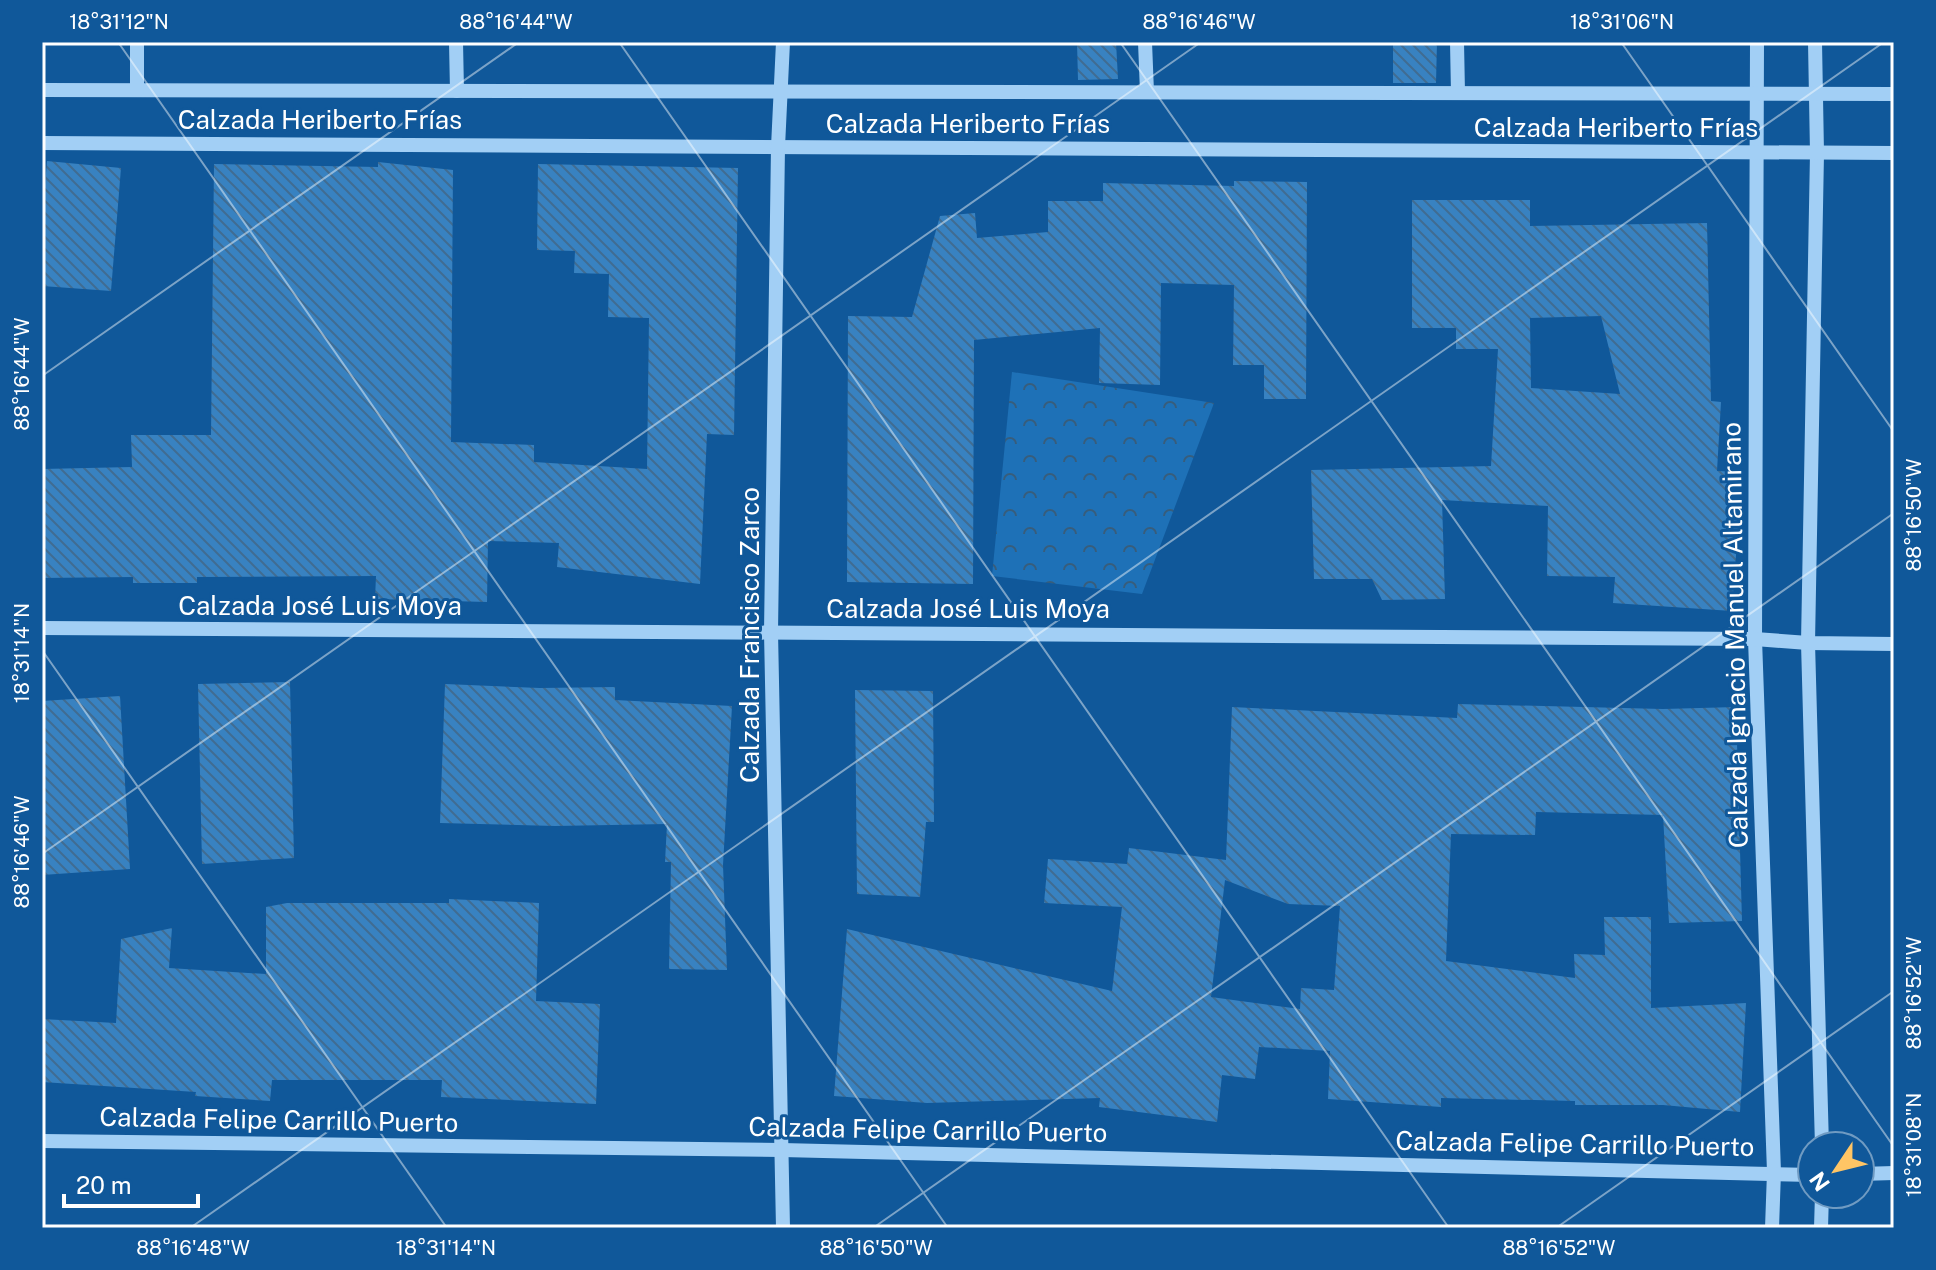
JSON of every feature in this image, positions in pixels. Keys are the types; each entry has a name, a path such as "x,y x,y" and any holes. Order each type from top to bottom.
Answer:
{"street":[{"path":"137,42 137,90"},
{"path":"456,42 457,91"},
{"name":"Calzada Francisco Zarco","path":"783,42 778,147 771,632 783,1228"},
{"path":"1145,42 1147,92"},
{"path":"1457,42 1458,93"},
{"name":"Calzada Ignacio Manuel Altamirano","path":"1757,42 1755,639 1774,1172 1772,1228"},
{"path":"1815,42 1817,153 1808,643 1822,1130"},
{"name":"Calzada Heriberto Frías","path":"42,90 1894,94"},
{"name":"Calzada Heriberto Frías","path":"42,143 1894,153"},
{"name":"Calzada José Luis Moya","path":"42,628 1755,639 1894,644"},
{"name":"Calzada Felipe Carrillo Puerto","path":"42,1141 782,1150 1796,1174"}],"green space":[{"path":"1012,372 1214,403 1142,594 992,576"}],"building":[{"path":"1077,42 1116,42 1118,79 1078,80"},
{"path":"1393,42 1437,42 1436,83 1393,83"},
{"path":"47,161 121,168 111,291 42,286 42,221"},
{"path":"378,162 453,170 451,442 534,445 534,462 647,469 649,318 608,317 609,274 574,273 575,251 537,250 538,164 738,168 734,435 707,434 700,584 557,567 559,543 488,541 487,602 375,599 376,576 197,577 197,583 133,583 133,577 42,578 42,469 132,467 131,435 211,435 214,164 378,167"},
{"path":"1234,181 1307,182 1306,399 1264,399 1264,365 1233,365 1234,285 1161,283 1160,385 1099,383 1100,328 974,340 973,584 847,582 848,316 912,317 940,216 975,213 977,238 1048,232 1048,201 1103,201 1103,183 1234,186"},
{"path":"1412,200 1530,200 1530,226 1707,223 1711,401 1721,402 1717,471 1742,472 1732,611 1613,603 1615,577 1547,576 1548,506 1442,500 1445,599 1382,600 1372,579 1314,579 1311,470 1491,466 1498,349 1456,349 1456,328 1412,328","holes":["1601,316 1620,394 1531,388 1530,318"]},
{"path":"290,682 294,858 202,864 198,684"},
{"path":"445,684 615,687 615,700 732,706 723,865 727,970 669,969 671,862 665,862 667,824 555,826 440,823"},
{"path":"855,690 933,691 934,822 926,822 920,897 857,894"},
{"path":"120,696 130,869 42,875 42,701"},
{"path":"1458,704 1663,709 1736,707 1742,921 1669,923 1663,815 1536,812 1535,835 1451,834 1446,961 1575,978 1574,954 1605,955 1604,917 1651,917 1651,1008 1746,1003 1740,1112 1663,1105 1575,1105 1575,1101 1441,1098 1441,1107 1328,1099 1330,1051 1259,1047 1255,1079 1222,1075 1217,1122 1099,1107 1100,1098 927,1103 834,1096 847,929 1112,991 1122,907 1044,903 1048,859 1127,864 1129,848 1226,860 1232,707 1457,718","holes":["1225,880 1288,904 1340,906 1334,990 1301,988 1300,1009 1211,997"]},
{"path":"449,899 539,903 536,1001 600,1004 596,1104 441,1097 442,1080 272,1080 270,1101 195,1096 196,1092 42,1082 42,1019 116,1023 121,939 172,928 169,968 266,974 266,907 287,903 449,903"}]}
